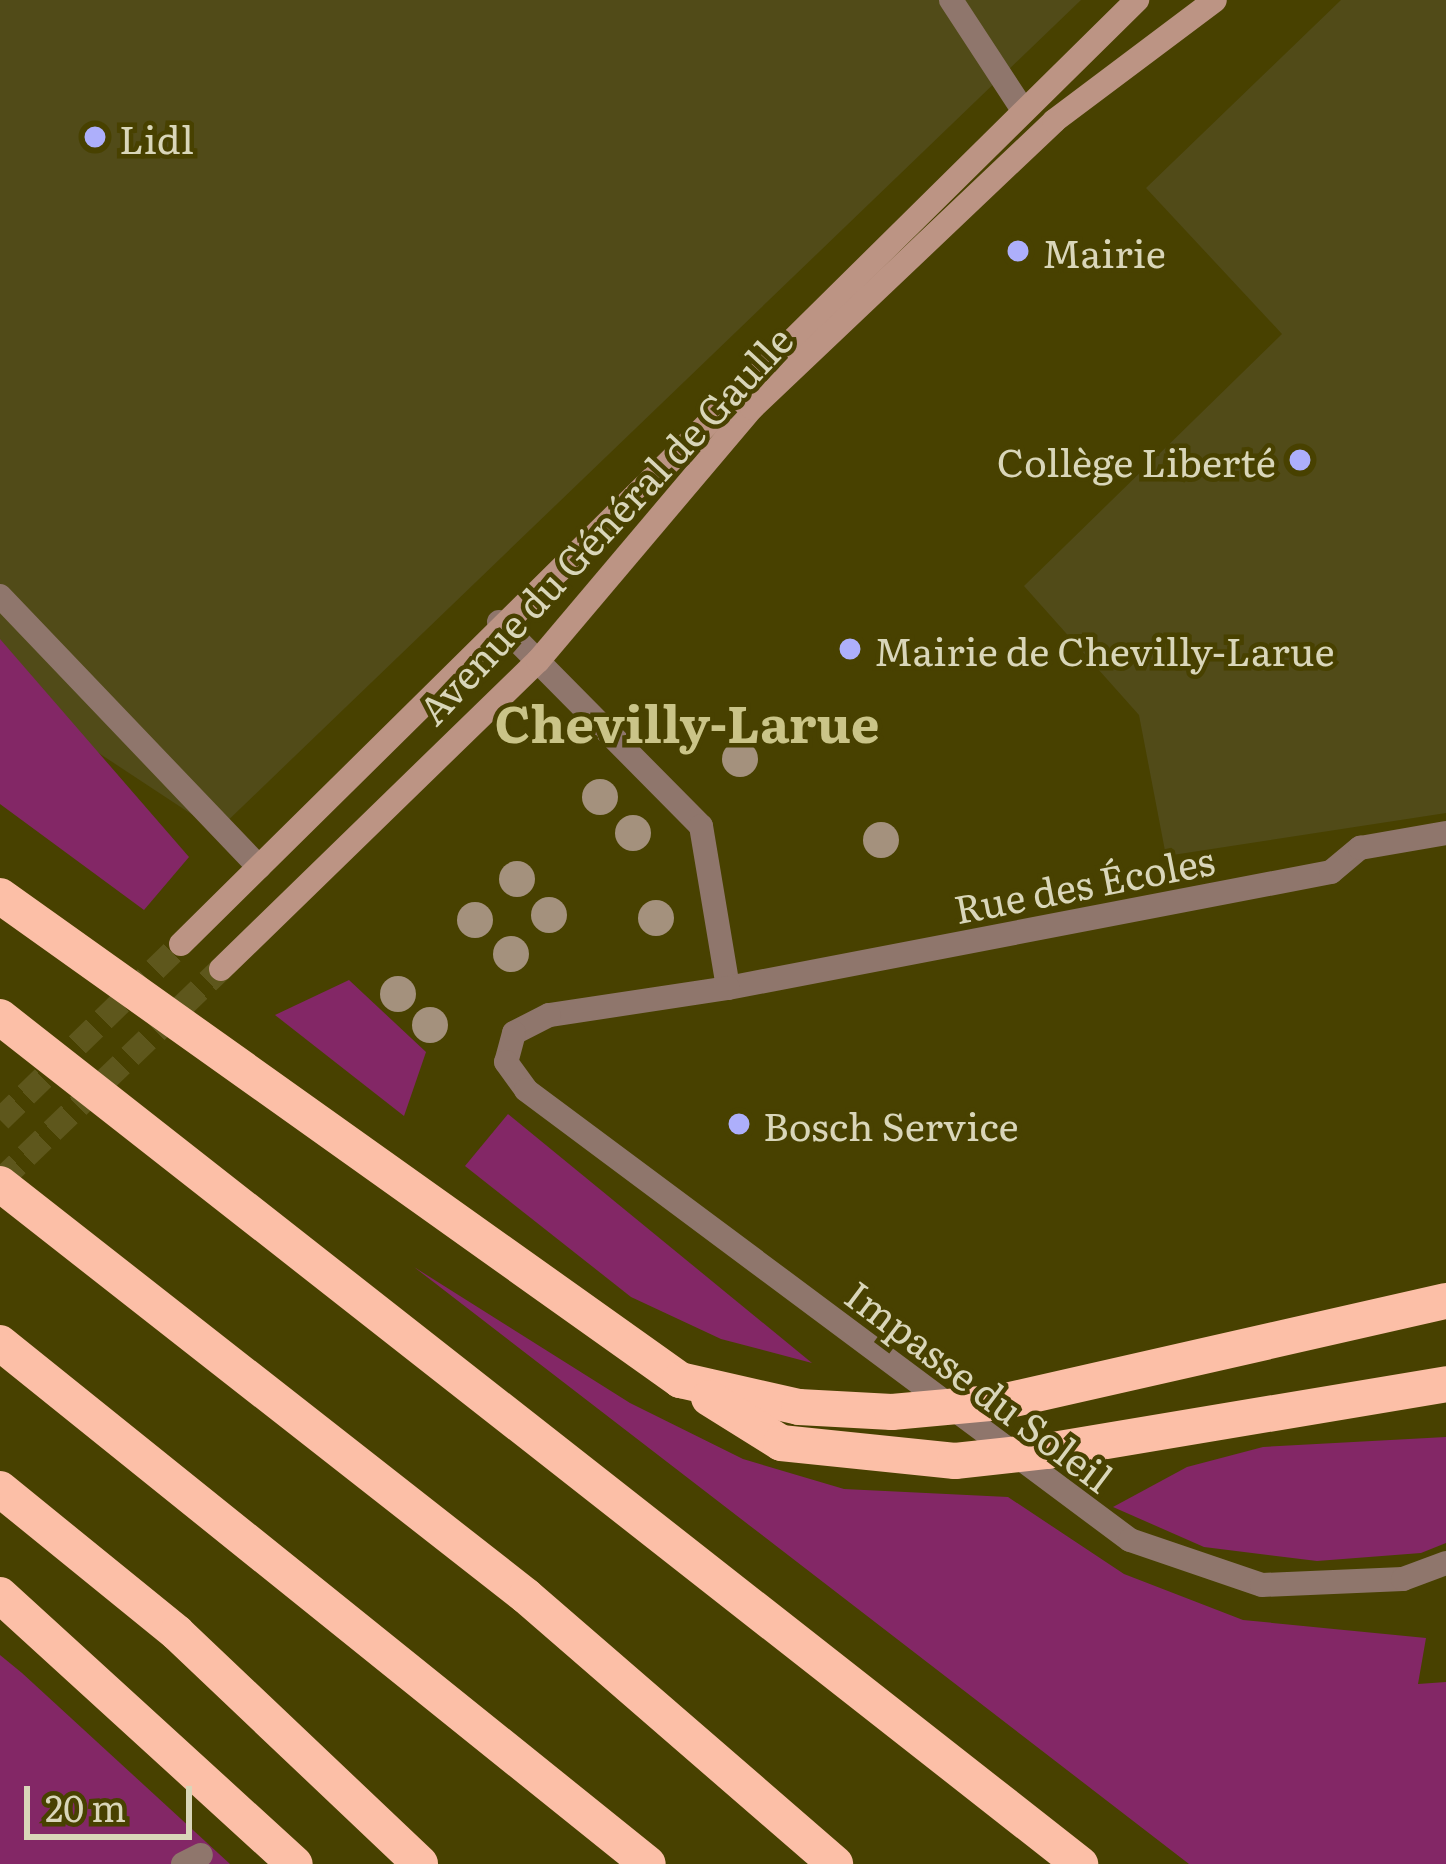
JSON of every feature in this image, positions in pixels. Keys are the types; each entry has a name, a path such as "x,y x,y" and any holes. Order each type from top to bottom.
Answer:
{"highway":[{"path":"0,896 680,1380 782,1443 955,1460 1047,1451 1446,1384"},
{"path":"0,1017 1080,1864"},
{"path":"0,1184 526,1596 836,1864"},
{"path":"680,1380 799,1407 892,1412 1001,1402 1446,1301"},
{"path":"0,1342 575,1799 649,1864"},
{"path":"0,1489 176,1633 420,1864"},
{"path":"0,1595 295,1864"},
{"path":"575,1799 630,1864"}],"main road":[{"path":"181,944 499,622 1137,0"},
{"name":"Avenue du Général de Gaulle","path":"221,969 538,661 752,408 1054,121 1215,0"}],"street":[{"path":"950,0 1023,110"},
{"path":"0,596 259,867"},
{"path":"499,622 701,826 728,988"},
{"name":"Rue des Écoles","path":"526,1090 506,1062 514,1033 531,1024 1331,872 1360,848 1446,833"},
{"name":"Impasse du Soleil","path":"526,1090 1130,1540 1262,1585 1403,1579 1446,1563"}],"shaded area":[{"path":"0,0 1081,0 217,831 0,688"},
{"name":"Collège Liberté","path":"1341,0 1446,0 1446,813 1166,856 1139,715 1024,586 1282,334 1146,188"},
{"path":"0,639 189,857 144,910 0,804"},
{"path":"349,980 426,1052 404,1116 275,1015"},
{"path":"508,1114 812,1363 721,1339 631,1297 465,1166"},
{"path":"414,1267 630,1403 743,1459 844,1489 1008,1497 1124,1574 1243,1620 1426,1638 1418,1684 1446,1682 1446,1864 1189,1864"},
{"path":"1446,1437 1446,1543 1421,1553 1317,1561 1204,1547 1113,1507 1187,1467 1263,1447"},
{"path":"0,1655 22,1673 230,1864 0,1864"}],"tunnel":[{"path":"0,1120 181,944"},
{"path":"0,1181 221,969"}],"place":[{"name":"Lidl","path":"95,137"},
{"name":"Mairie","path":"1018,251"},
{"name":"Collège Liberté","path":"1300,460"},
{"name":"Mairie de Chevilly-Larue","path":"850,649"},
{"name":"Bosch Service","path":"739,1124"}],"district":[{"name":"Chevilly-Larue","path":"687,721"}]}
